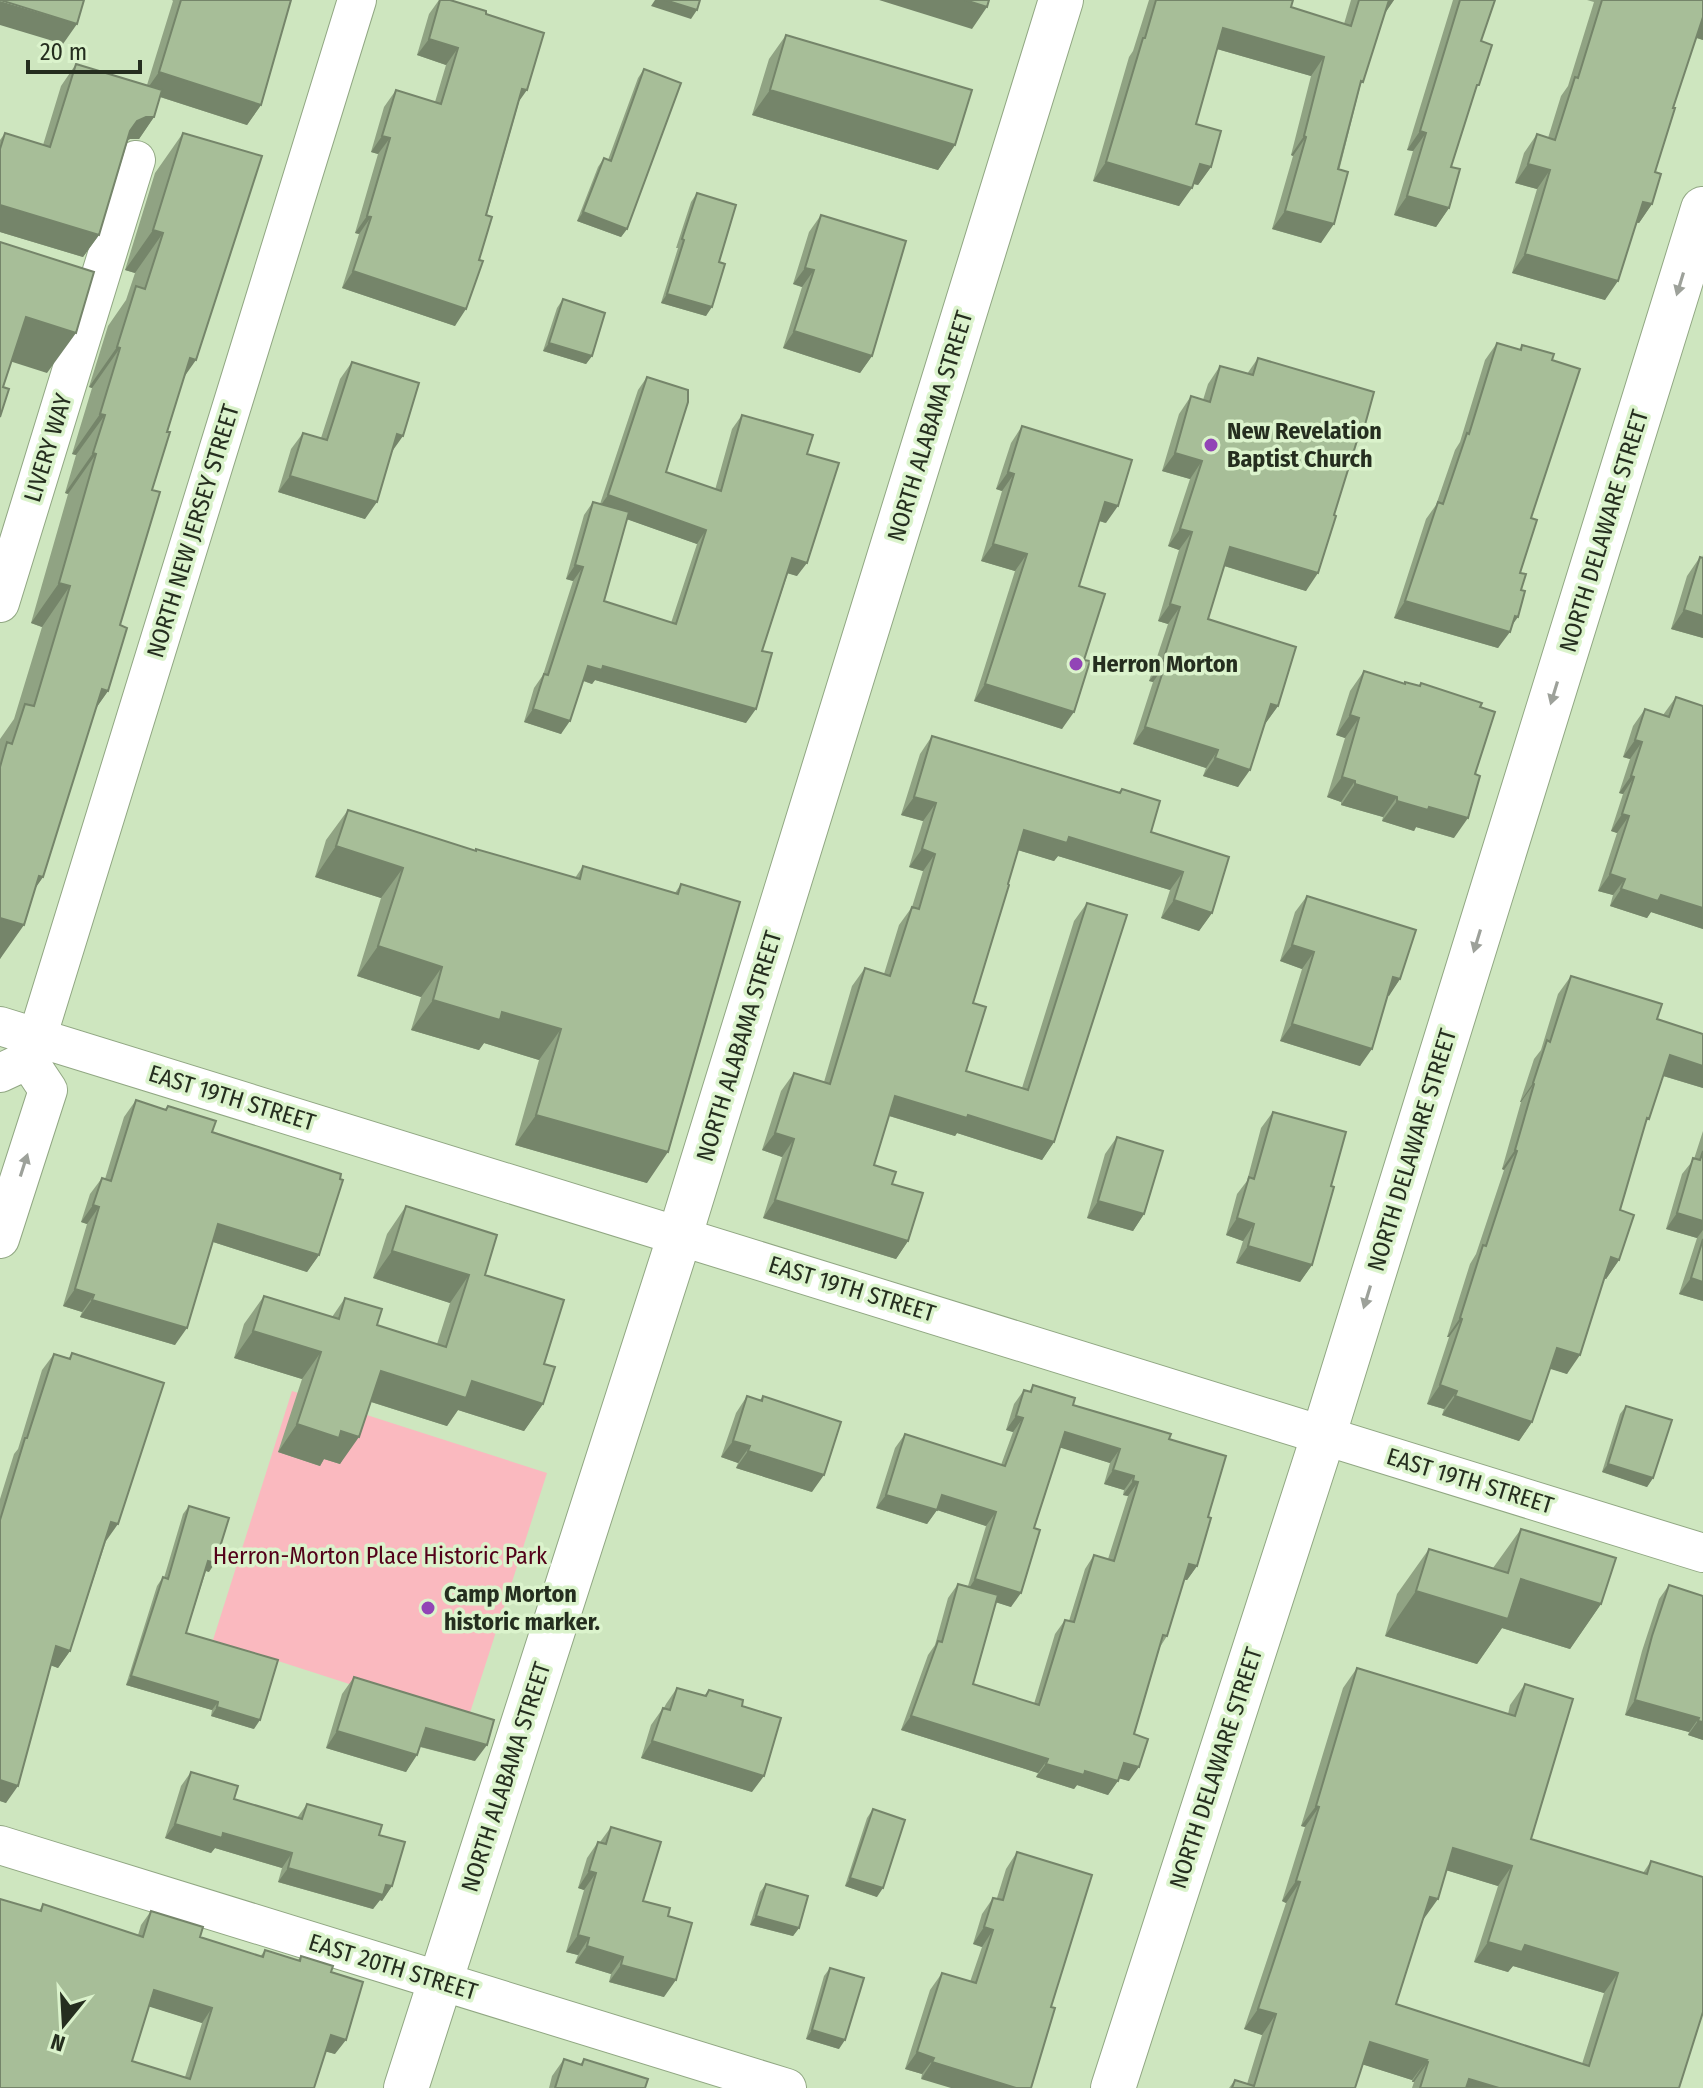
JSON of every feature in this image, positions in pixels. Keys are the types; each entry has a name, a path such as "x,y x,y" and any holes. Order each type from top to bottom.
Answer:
{"main road":[{"name":"NORTH ALABAMA STREET","path":"406,2088 680,1235 1061,0"},
{"name":"NORTH DELAWARE STREET","path":"1113,2088 1323,1437 1703,209"}],"street":[{"name":"NORTH NEW JERSEY STREET","path":"21,1057 357,0"},
{"name":"LIVERY WAY","path":"0,603 82,289 136,160"},
{"name":"EAST 19TH STREET","path":"0,1026 21,1057 680,1235 1703,1553"},
{"path":"0,1239 48,1090 21,1057"},
{"name":"EAST 20TH STREET","path":"0,1845 787,2088"}],"green space":[{"name":"Herron-Morton Place Historic Park","path":"292,1391 547,1473 467,1722 213,1640"}],"building":[{"path":"0,0 84,0 77,24"},
{"path":"181,0 291,0 261,105 159,72"},
{"path":"440,0 486,11 486,14 544,33 527,90 522,89 486,215 492,217 479,260 483,261 466,309 353,271 371,217 367,216 390,138 382,136 396,90 441,104 458,48 429,39"},
{"path":"665,0 700,0 697,10"},
{"path":"965,0 989,0 987,7"},
{"path":"1156,0 1293,0 1291,7 1351,26 1359,0 1389,0 1361,81 1338,169 1348,172 1334,224 1285,211 1324,57 1223,28 1196,124 1221,131 1211,167 1200,164 1192,188 1106,162"},
{"path":"1460,0 1495,0 1481,41 1492,45 1451,167 1460,169 1449,208 1407,196 1426,133 1420,131"},
{"path":"1602,0 1703,0 1703,17 1655,172 1661,174 1652,204 1643,202 1618,281 1525,254 1550,170 1528,164 1537,134 1555,140"},
{"path":"786,35 972,90 955,145 770,90"},
{"path":"76,64 162,90 154,117 137,121 130,131 99,235 0,205 0,149 5,133 50,147"},
{"path":"644,69 681,83 627,229 583,212 604,158 611,161"},
{"path":"183,133 262,156 196,360 190,358 167,432 170,432 152,490 160,492 120,625 127,628 108,691 102,689 43,877 39,876 24,925 0,918 0,767 7,742 12,744 25,704 34,706 70,586 59,583 96,454 93,453 105,415 100,414 136,286 145,289 163,233 153,230"},
{"path":"697,193 736,205 719,262 725,264 712,307 667,294"},
{"path":"821,215 906,241 872,356 794,331 814,270 805,268"},
{"path":"0,242 94,272 76,333 26,317 3,387 9,389 0,417"},
{"path":"563,299 605,313 592,356 549,343"},
{"path":"1497,343 1521,350 1522,345 1554,354 1552,360 1580,369 1531,518 1537,520 1520,573 1526,574 1521,590 1525,591 1510,632 1405,601 1438,502 1443,504 1469,434"},
{"path":"1258,358 1374,392 1318,573 1230,547 1208,619 1296,647 1278,706 1271,704 1250,770 1215,758 1218,750 1145,727 1180,607 1170,604 1192,532 1180,529 1202,461 1175,453 1191,396 1210,402 1220,366 1253,375"},
{"path":"352,362 419,383 403,436 397,434 377,502 290,476 303,433 327,440"},
{"path":"647,377 688,390 688,402 666,472 721,491 742,415 813,435 807,454 839,463 807,563 792,558 762,651 772,653 756,709 603,666 602,670 588,666 570,721 533,709 544,674 548,675 583,567 575,565 593,502 629,512 604,601 676,624 706,530 608,495"},
{"path":"1022,426 1132,460 1118,506 1105,502 1079,586 1105,594 1084,660 1090,661 1074,712 985,684 1027,554 993,544 1014,474 1008,472"},
{"path":"1700,557 1703,558 1703,616 1684,610"},
{"path":"1364,671 1405,684 1420,686 1421,683 1482,703 1480,707 1495,712 1475,774 1480,776 1468,818 1397,801 1397,797 1342,777 1359,718 1350,715"},
{"path":"1676,697 1703,706 1703,908 1661,895 1658,901 1621,889 1625,879 1610,874 1629,816 1622,814 1642,742 1635,740 1645,709 1669,717"},
{"path":"932,736 1120,793 1122,789 1160,801 1151,832 1229,857 1212,913 1174,900 1183,872 1069,837 1067,843 1024,830 973,1003 986,1007 966,1071 1028,1090 1087,903 1127,915 1054,1142 895,1096 874,1165 896,1172 892,1184 923,1193 908,1241 775,1200 794,1139 775,1133 794,1073 830,1084 865,968 890,976 912,907 919,909 935,854 922,849 936,803 914,797"},
{"path":"348,810 476,851 580,879 583,866 678,894 681,884 740,902 668,1152 536,1115 561,1029 502,1012 500,1020 433,1000 442,967 378,946 403,868 336,846"},
{"path":"1307,896 1416,930 1400,979 1393,977 1372,1049 1292,1024 1314,952 1292,945"},
{"path":"1571,976 1662,1004 1657,1019 1703,1034 1703,1066 1670,1055 1647,1118 1620,1210 1634,1215 1619,1260 1611,1257 1580,1355 1557,1348 1532,1422 1455,1396 1457,1391 1440,1385 1483,1245 1486,1246 1517,1151 1533,1083"},
{"path":"136,1100 216,1121 212,1132 341,1174 340,1179 343,1180 319,1255 218,1224 187,1328 92,1300 94,1295 75,1289 99,1207 93,1205 102,1178 111,1181"},
{"path":"1273,1112 1346,1132 1312,1265 1248,1246 1254,1224 1237,1218 1249,1177 1254,1179"},
{"path":"1117,1137 1163,1151 1144,1214 1098,1201"},
{"path":"1703,1151 1703,1221 1677,1213 1693,1158 1700,1160"},
{"path":"406,1206 497,1235 485,1275 564,1300 544,1364 555,1367 543,1404 472,1381 466,1398 381,1371 359,1437 341,1431 339,1438 297,1424 321,1352 253,1331 264,1296 339,1319 345,1298 382,1309 377,1325 446,1347 469,1275 392,1251"},
{"path":"1703,1239 1703,1282 1691,1278"},
{"path":"72,1353 164,1383 118,1524 111,1522 70,1651 56,1646 18,1786 0,1780 0,1520 54,1354 70,1359"},
{"path":"1033,1385 1075,1398 1073,1405 1171,1434 1169,1439 1226,1456 1197,1566 1189,1564 1167,1636 1163,1635 1134,1734 1148,1739 1139,1767 1124,1763 1118,1781 1046,1764 1048,1759 911,1716 938,1641 942,1642 958,1584 998,1595 973,1684 1039,1705 1065,1620 1074,1622 1094,1555 1114,1561 1138,1482 1133,1481 1134,1476 1113,1470 1120,1449 1065,1432 1034,1528 1040,1530 1021,1593 975,1579 996,1512 942,1495 937,1510 886,1495 905,1434 1005,1466 1023,1418 1016,1416 1024,1390 1031,1392"},
{"path":"747,1396 762,1401 763,1396 841,1422 824,1475 748,1451 750,1446 733,1441"},
{"path":"1626,1406 1672,1420 1653,1478 1608,1464"},
{"path":"189,1506 229,1518 215,1563 208,1561 186,1633 278,1660 260,1720 217,1707 218,1702 131,1676 163,1577 168,1579"},
{"path":"1521,1529 1616,1558 1601,1604 1521,1579 1508,1619 1416,1591 1429,1549 1508,1573"},
{"path":"1669,1585 1703,1596 1703,1722 1698,1721 1699,1718 1635,1700"},
{"path":"1357,1668 1515,1716 1525,1684 1573,1699 1531,1839 1647,1874 1651,1861 1703,1877 1703,2012 1679,2088 1499,2088 1469,2079 1466,2088 1420,2088 1427,2060 1370,2042 1355,2088 1232,2088 1235,2080 1254,2086 1276,2014 1258,2009 1300,1882 1296,1881 1319,1807 1316,1806","holes":["1453,1848 1512,1866 1488,1942 1522,1952 1525,1945 1618,1973 1589,2066 1396,2004 1430,1897 1438,1899"]},
{"path":"354,1677 494,1720 487,1745 426,1728 417,1755 337,1731"},
{"path":"677,1688 706,1696 709,1690 743,1700 742,1706 781,1718 764,1776 652,1741 663,1708 670,1710"},
{"path":"191,1772 238,1786 234,1799 302,1819 307,1804 382,1825 379,1835 405,1842 392,1886 386,1885 383,1895 288,1868 292,1853 223,1833 222,1838 175,1824"},
{"path":"873,1809 905,1820 883,1888 850,1878"},
{"path":"611,1827 661,1842 643,1901 670,1908 668,1916 692,1923 676,1980 621,1965 623,1957 587,1946 589,1938 578,1935 596,1873 589,1871 598,1842 606,1844"},
{"path":"1017,1852 1092,1875 1051,2007 1055,2008 1031,2088 1016,2088 932,2062 934,2058 917,2052 942,1973 976,1983 993,1930 984,1927 993,1898 1003,1900"},
{"path":"766,1884 808,1896 799,1928 756,1916"},
{"path":"0,1899 41,1911 43,1904 143,1937 151,1911 203,1927 200,1937 263,1957 265,1950 300,1961 301,1956 333,1966 331,1972 363,1982 346,2040 331,2035 314,2088 0,2088","holes":["154,1990 212,2008 190,2079 132,2061"]},
{"path":"830,1968 864,1978 845,2040 812,2030"},
{"path":"564,2059 582,2065 584,2059 648,2079 645,2088 555,2088"}],"place":[{"name":"New Revelation Baptist Church","path":"1211,445"},
{"name":"Herron Morton","path":"1076,664"},
{"name":"Camp Morton historic marker.","path":"428,1608"}]}
